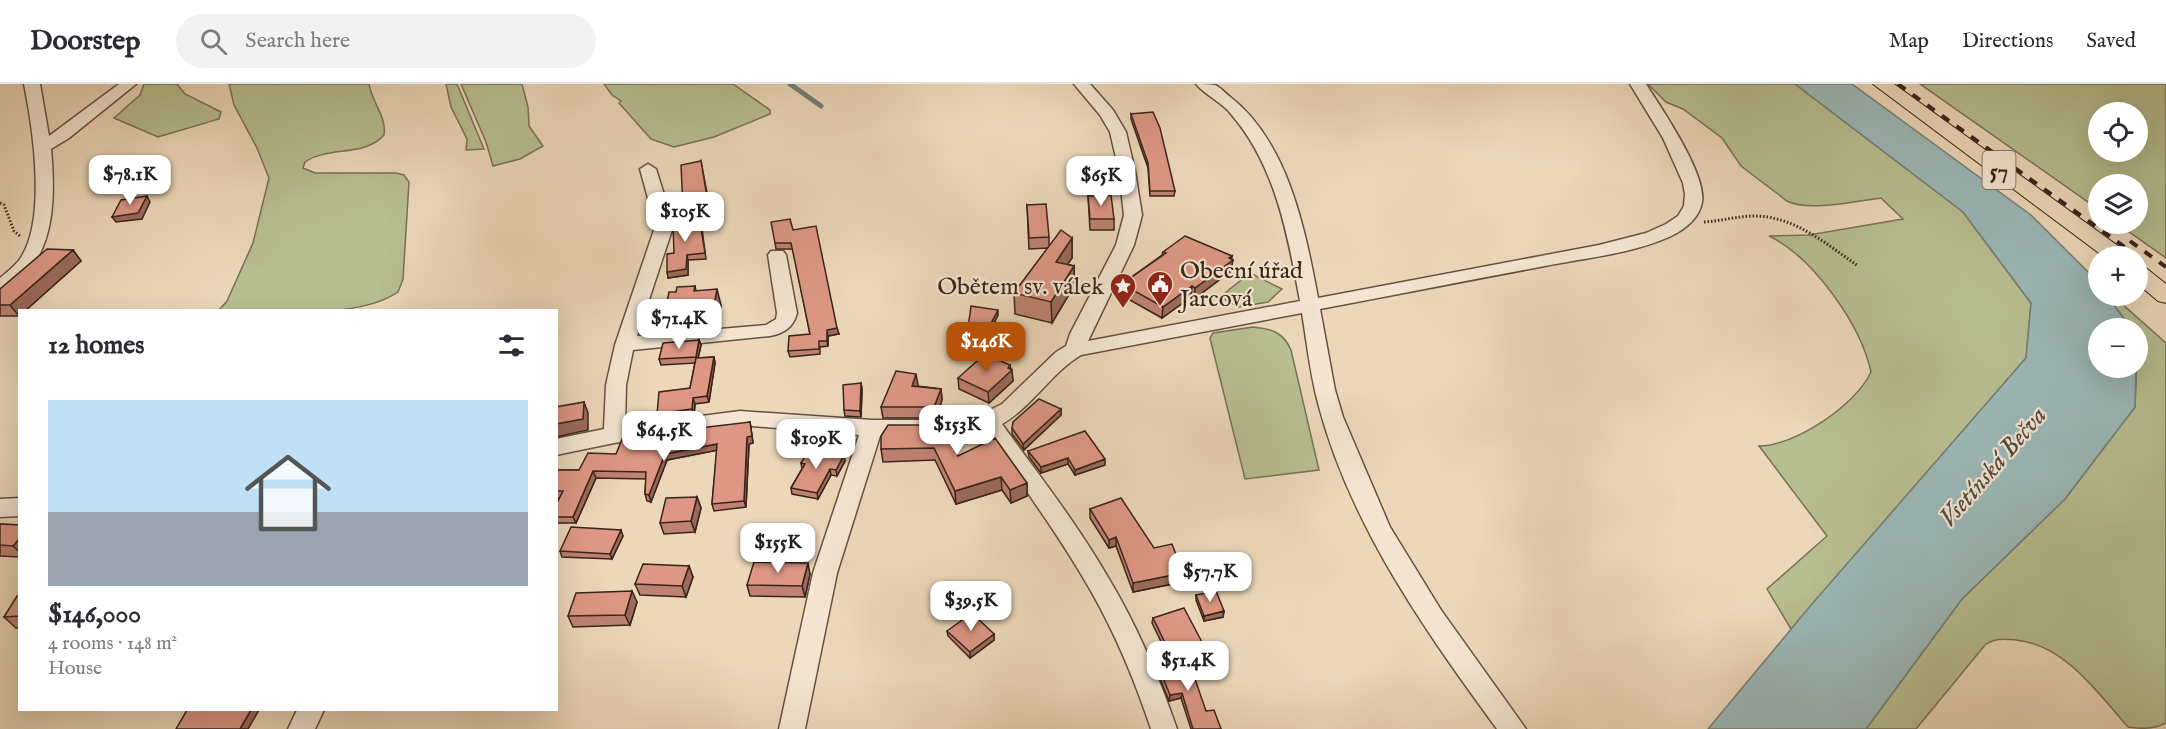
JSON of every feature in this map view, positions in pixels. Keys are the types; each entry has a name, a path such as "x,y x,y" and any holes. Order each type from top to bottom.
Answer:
{"main road":[{"name":"57","path":"1882,84 2102,246"},
{"path":"2148,282 2166,297"}],"street":[{"path":"0,288 29,260 37,241 46,179 32,84"},
{"path":"43,147 63,135 128,84"},
{"path":"1075,350 1080,334 1125,245 1133,215 1127,171 1118,132 1107,113 1082,84"},
{"path":"1204,84 1230,103 1245,120 1263,146 1277,174 1294,229 1326,393 1365,499 1400,564 1441,630 1512,729"},
{"path":"558,447 614,435 750,418 872,428 961,429 990,423 1010,409 1063,357 1075,350 1309,307 1396,288 1599,250 1650,237 1682,222 1693,205 1693,184 1672,142 1638,84"},
{"path":"614,435 616,387 625,344 635,306 663,230 663,220 648,169"},
{"path":"625,344 766,331 779,327 786,321 787,313 777,255"},
{"path":"990,423 1089,566 1127,638 1164,729"},
{"path":"792,729 825,573 872,428"},
{"path":"301,729 310,711"}],"path":[{"path":"0,203 4,205 14,231 26,240 37,241"},
{"path":"1682,222 1718,221 1756,216 1773,218 1805,231 1858,266"}],"green space":[{"path":"144,84 177,84 185,94 221,112 219,119 158,137 114,118 140,95"},
{"path":"229,84 369,84 383,122 384,135 367,146 314,157 305,162 303,168 315,173 396,173 404,175 409,182 403,279 398,292 381,301 345,309 220,309 227,301 253,243 269,178 257,148 234,105"},
{"path":"446,84 457,84 484,149 466,150 467,139 451,107"},
{"path":"461,84 522,84 528,107 529,126 543,146 520,159 493,166 486,142"},
{"path":"604,84 733,84 770,110 770,114 714,137 674,147 651,139 619,103 621,101 612,95"},
{"path":"1648,84 1795,84 1963,212 2031,303 2026,358 1791,629 1767,589 1827,536 1759,446 1790,439 1823,421 1852,397 1871,372 1857,334 1833,294 1802,260 1786,246 1769,236 1809,235 1903,219 1881,198 1820,206 1807,206 1787,201 1741,166 1722,138 1683,109 1666,102"},
{"path":"1920,84 2166,84 2166,258 2132,234 2148,234 2148,174 2088,174 2088,202"},
{"path":"1250,273 1282,289 1268,302 1239,307 1220,297"},
{"path":"2114,306 2124,306 2138,318 2124,318"},
{"path":"1253,327 1276,332 1291,350 1319,470 1245,479 1210,338 1213,333"},
{"path":"2148,327 2166,343 2166,723 2147,728 2128,727 2092,685 2065,660 2034,644 2003,639 1985,645 1916,729 1866,729 1962,599 2065,499 2135,407 2136,378 2148,378"}],"water":[{"name":"Vsetínská Bečva","path":"1795,84 1852,84 2031,215 2088,272 2088,306 2114,306 2124,318 2088,318 2088,378 2136,378 2135,407 2065,499 1962,599 1866,729 1708,729 1812,604 2026,358 2031,303 1963,212"}],"building":[{"path":"1153,112 1160,128 1175,191 1150,191 1148,163 1131,114"},
{"path":"701,161 708,203 683,207 681,165"},
{"path":"1111,195 1114,219 1090,219 1088,196"},
{"path":"147,196 138,213 112,217 121,200"},
{"path":"1046,204 1049,237 1029,238 1027,205"},
{"path":"699,216 705,253 687,255 686,269 667,272 667,254 674,253 673,224 682,222 681,219"},
{"path":"790,219 793,230 816,226 837,328 827,330 827,341 819,341 819,349 788,351 789,336 810,334 791,243 775,243 771,222"},
{"path":"1061,230 1072,238 1056,262 1074,266 1051,302 1014,293"},
{"path":"1185,236 1232,256 1229,258 1233,260 1195,288 1192,286 1163,307 1122,284 1166,253 1163,252"},
{"path":"47,249 73,250 10,305 0,305 0,289"},
{"path":"695,286 694,291 717,289 713,311 664,315 669,292 676,292 677,287"},
{"path":"971,306 998,310 978,351 959,348 968,328"},
{"path":"699,340 696,357 659,359 663,343"},
{"path":"985,354 1010,365 1008,368 1012,370 988,392 958,378"},
{"path":"714,357 707,396 693,398 692,409 657,414 659,392 690,388 696,358"},
{"path":"896,371 916,374 912,386 941,389 934,407 881,407"},
{"path":"861,383 860,411 844,410 843,385"},
{"path":"1039,399 1061,409 1023,444 1012,428 1013,422"},
{"path":"584,402 583,419 558,424 558,407"},
{"path":"750,422 752,436 747,437 744,501 712,504 717,444 665,454 649,495 645,494 646,472 593,471 573,517 558,517 558,501 563,491 558,491 558,470 579,470 588,453 616,454 623,437"},
{"path":"888,425 927,425 925,429 945,426 958,456 995,438 1027,483 1010,490 1001,477 955,491 934,448 881,449 881,436"},
{"path":"1085,431 1105,459 1075,470 1068,458 1041,467 1028,451"},
{"path":"810,448 844,455 836,470 830,469 817,493 791,488 805,464 801,463"},
{"path":"697,497 691,521 660,523 666,498"},
{"path":"1121,498 1154,548 1172,544 1183,573 1133,583 1116,537 1109,540 1090,509"},
{"path":"0,524 18,525 18,540 13,546 0,545"},
{"path":"571,527 621,530 610,554 560,551"},
{"path":"761,531 779,531 775,547 757,547"},
{"path":"754,562 808,563 802,586 747,585"},
{"path":"643,564 689,566 682,586 635,584"},
{"path":"632,591 625,615 568,616 576,593"},
{"path":"1216,591 1224,611 1204,616 1196,595"},
{"path":"17,596 18,596 18,616 4,617"},
{"path":"1184,608 1203,644 1171,655 1153,618"},
{"path":"972,613 994,634 970,652 947,631"},
{"path":"1187,656 1206,711 1214,710 1221,729 1193,729 1182,693 1170,695 1157,663"},
{"path":"186,711 250,711 240,729 176,729"}],"waterway":[{"path":"790,84 821,106"}],"railway":[{"path":"1898,84 2123,246"},
{"path":"2130,241 2166,267"}],"place":[{"name":"Obecní úřad Jarcová","path":"1160,307"},
{"name":"Obětem sv. válek","path":"1123,309"}]}
